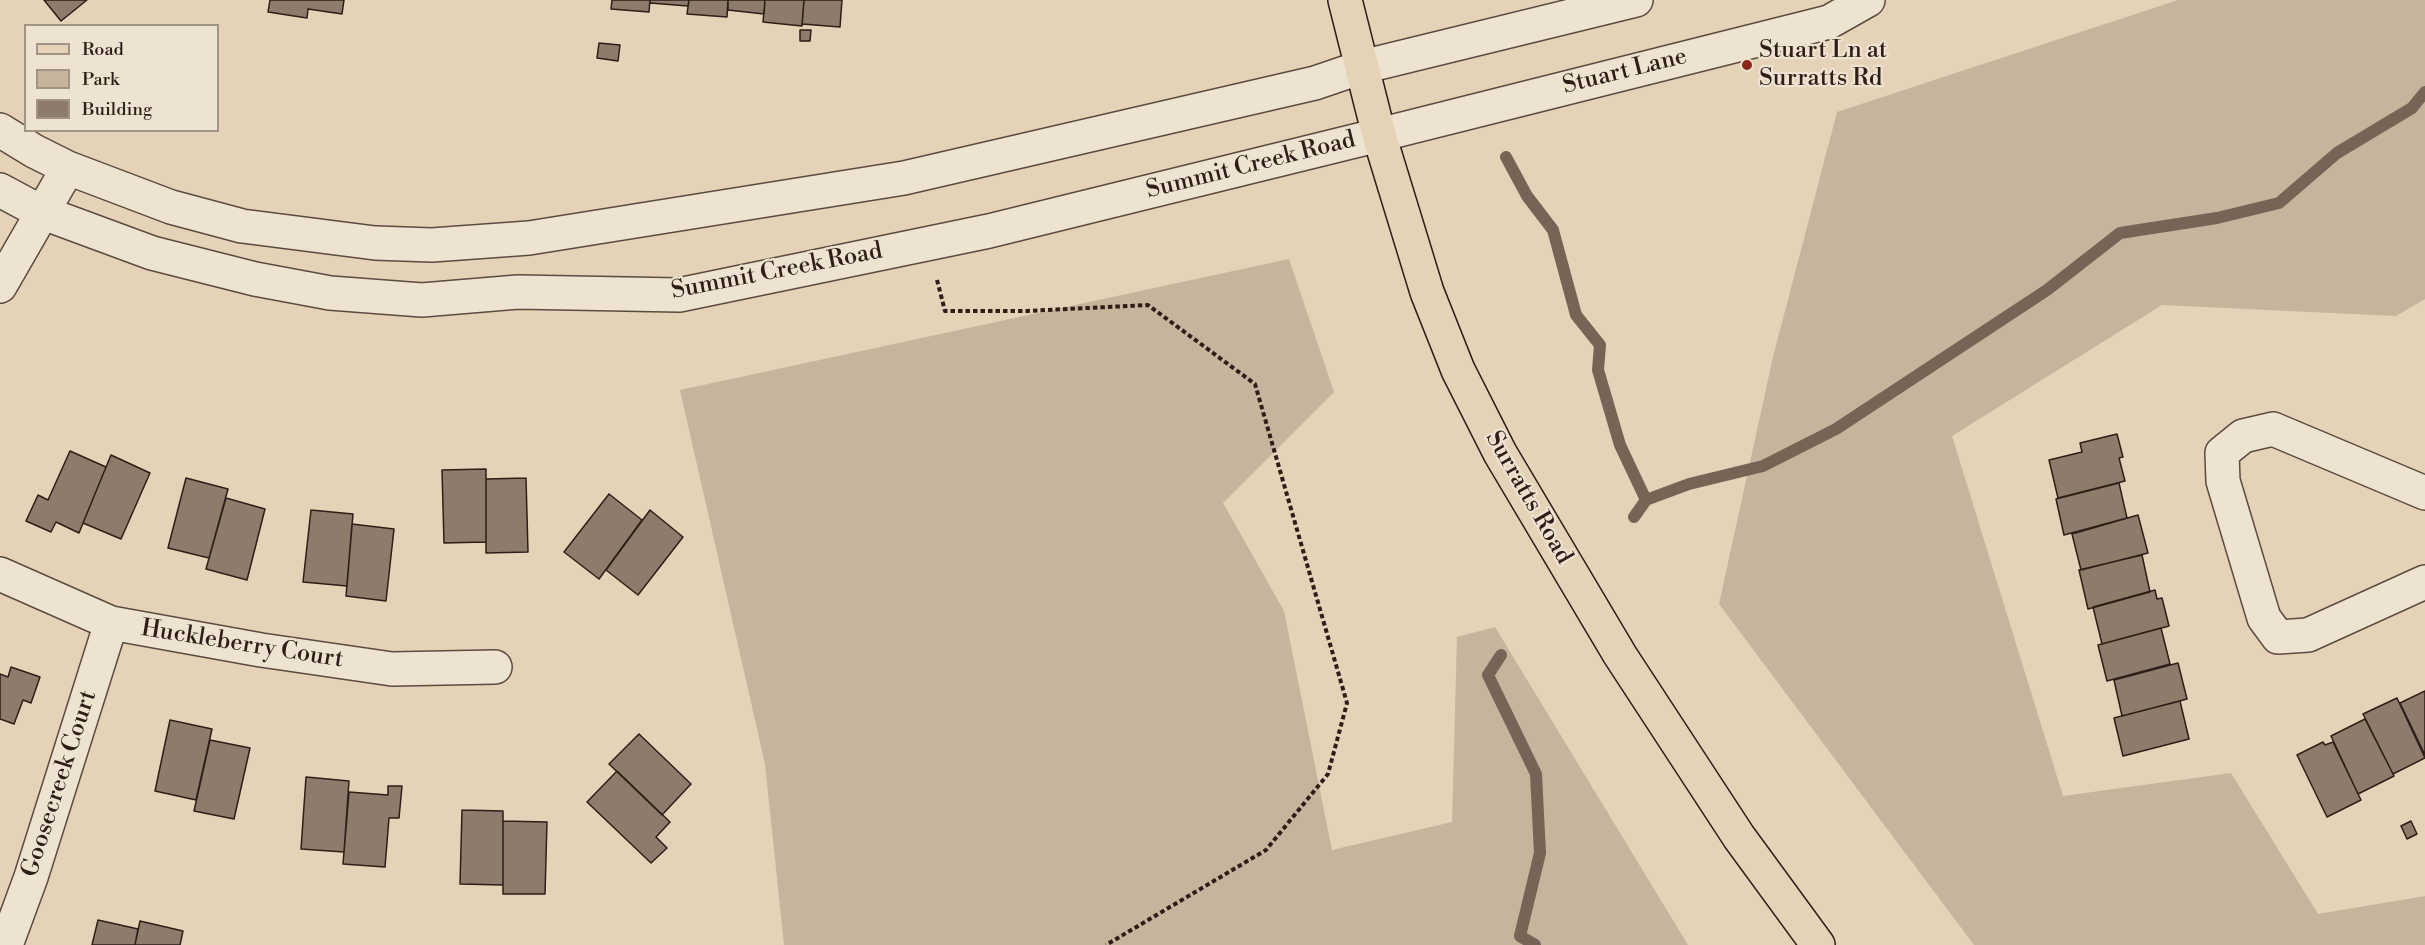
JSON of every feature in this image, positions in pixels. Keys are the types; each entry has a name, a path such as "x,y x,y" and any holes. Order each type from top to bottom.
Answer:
{"main road":[{"name":"Surratts Road","path":"1345,0 1379,135 1427,292 1458,369 1500,453 1627,665 1739,837 1818,945"}],"street":[{"path":"0,130 68,168 171,207 242,226 375,243 432,245 529,238 904,178 1315,83 1362,66 1636,0"},
{"name":"Stuart Lane","path":"1379,135 1517,98 1829,22 1868,0"},
{"name":"Summit Creek Road","path":"0,190 41,212 152,253 233,274 330,293 422,300 518,292 680,295 1000,228 1379,135"},
{"path":"0,286 68,168"},
{"path":"2425,493 2273,429 2243,436 2222,453 2223,481 2264,618 2278,636 2308,635 2425,582"},
{"name":"Huckleberry Court","path":"0,574 111,623 261,650 392,669 495,667"},
{"name":"Goosecreek Court","path":"6,945 31,877 111,623"}],"path":[{"path":"927,244 945,311 1027,311 1148,305 1256,384 1347,703 1328,774 1266,850 1107,945"}],"green space":[{"path":"2178,0 2425,0 2425,299 2396,316 2162,305 1952,436 2063,796 2231,773 2318,914 2425,896 2425,945 1974,945 1719,604 1773,357 1837,112"},
{"path":"1289,259 1334,392 1223,503 1284,611 1332,850 1452,822 1457,637 1495,627 1688,945 784,945 765,764 680,390"}],"building":[{"path":"44,0 87,0 61,21"},
{"path":"270,0 344,0 342,14 308,9 307,18 268,12"},
{"path":"612,0 650,0 649,12 611,9"},
{"path":"650,0 689,0 688,6 650,3"},
{"path":"689,0 728,0 727,17 687,14"},
{"path":"728,0 765,0 764,14 728,10"},
{"path":"765,0 804,0 802,26 763,22"},
{"path":"804,0 842,0 840,27 802,24"},
{"path":"800,30 811,30 810,41 800,41"},
{"path":"599,43 620,45 618,61 597,58"},
{"path":"2117,434 2123,457 2119,458 2125,481 2058,498 2049,460 2082,452 2080,443"},
{"path":"70,451 106,467 79,533 56,522 51,532 26,521 38,495 48,500"},
{"path":"111,455 150,473 121,539 83,523"},
{"path":"486,469 486,542 444,543 442,470"},
{"path":"186,478 228,489 209,558 168,548"},
{"path":"526,478 528,552 486,553 486,479"},
{"path":"2119,483 2127,518 2064,535 2056,499"},
{"path":"609,494 642,520 599,579 564,552"},
{"path":"226,498 265,509 247,580 206,569"},
{"path":"311,510 353,514 347,586 303,582"},
{"path":"650,510 683,537 638,595 606,570"},
{"path":"2138,515 2148,553 2081,570 2072,534"},
{"path":"352,524 394,529 386,601 346,596"},
{"path":"2142,555 2150,592 2088,609 2079,570"},
{"path":"2155,590 2157,599 2162,598 2169,626 2102,644 2093,607"},
{"path":"2161,628 2170,664 2107,681 2098,645"},
{"path":"2178,663 2187,699 2122,716 2114,680"},
{"path":"11,667 40,677 31,703 23,700 14,724 0,719 0,674 8,677"},
{"path":"2425,691 2425,755 2400,703"},
{"path":"2397,698 2425,758 2393,774 2363,714"},
{"path":"2180,701 2189,739 2123,756 2114,718"},
{"path":"2365,719 2394,776 2358,794 2331,736"},
{"path":"170,720 212,729 196,800 155,791"},
{"path":"639,734 691,784 662,815 609,764"},
{"path":"210,740 250,748 234,819 194,811"},
{"path":"2323,742 2325,745 2333,742 2361,800 2327,817 2297,755"},
{"path":"617,771 670,822 656,837 667,848 651,863 587,802"},
{"path":"306,777 349,781 344,852 301,849"},
{"path":"388,786 402,786 399,818 389,818 385,867 343,864 349,792 388,795"},
{"path":"462,810 503,811 503,885 460,884"},
{"path":"503,821 547,822 545,894 503,894"},
{"path":"2411,821 2417,834 2407,839 2401,826"},
{"path":"98,920 138,929 135,945 92,945"},
{"path":"140,921 183,931 180,945 135,945"}],"waterway":[{"path":"1634,517 1646,500 1689,484 1763,466 1836,429 2047,290 2120,233 2217,218 2279,203 2337,153 2412,108 2425,92"},
{"path":"1506,157 1527,196 1553,230 1576,315 1600,345 1598,370 1620,445 1646,500"},
{"path":"1501,655 1488,675 1536,774 1540,853 1520,936 1535,945"}],"place":[{"name":"Stuart Ln at Surratts Rd","path":"1747,65"}]}
